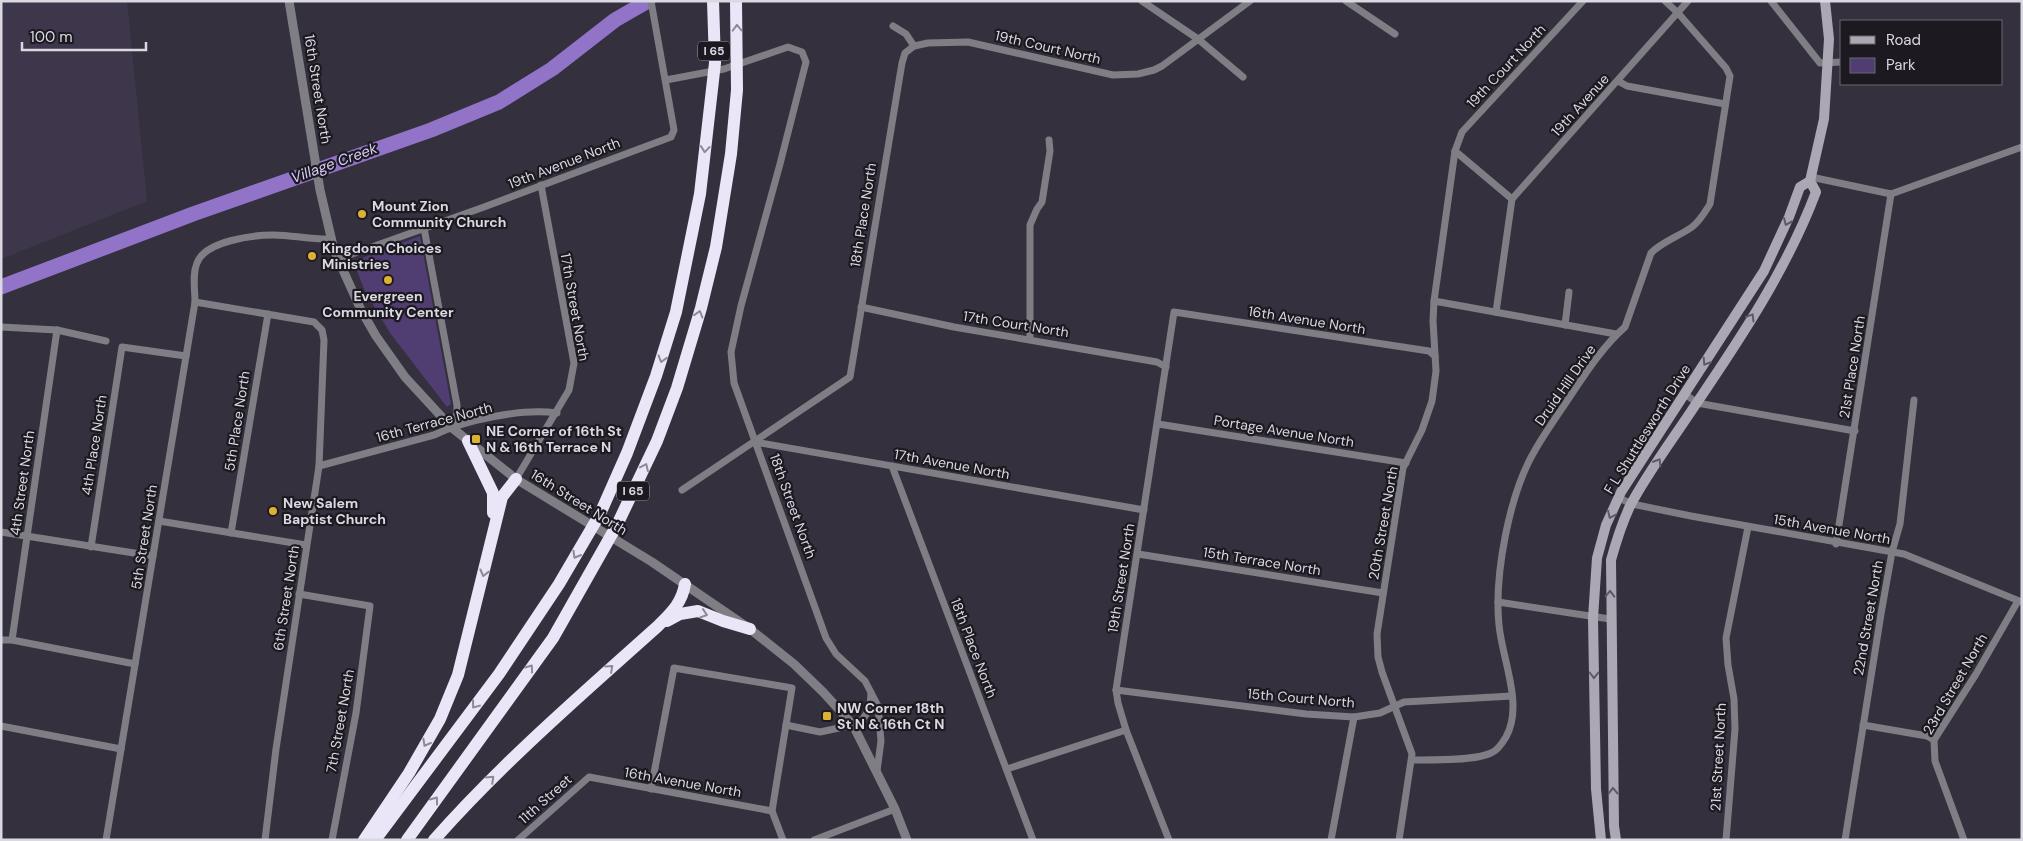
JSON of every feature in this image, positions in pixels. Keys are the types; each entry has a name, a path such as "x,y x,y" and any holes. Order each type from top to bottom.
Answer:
{"highway":[{"name":"I 65","path":"375,840 499,674 559,584 600,514 627,453 656,376 676,312 700,194 715,63 713,1"},
{"name":"I 65","path":"406,840 552,638 617,525 657,441 677,388 702,308 714,255 731,154 737,90 736,1"},
{"path":"468,441 493,493 490,544"},
{"path":"364,840 409,773 440,718 458,675 502,497 516,479"},
{"path":"434,840 471,798 538,732 677,607 684,593 685,584"},
{"path":"658,626 680,614 698,611 723,622 750,629"}],"main road":[{"name":"F L Shuttlesworth Drive","path":"1616,840 1614,826 1610,619 1611,560 1618,535 1632,504 1732,349 1794,244 1816,192 1811,179 1824,119 1829,39 1826,1"},
{"name":"F L Shuttlesworth Drive","path":"1601,840 1596,790 1593,618 1597,558 1606,525 1618,498 1764,271 1789,217 1800,187 1811,179"}],"street":[{"name":"16th Street North","path":"290,1 320,190 338,259 361,310 376,336 405,376 451,427 516,479 652,562 750,629 794,664 853,725 877,772"},
{"path":"651,1 666,80"},
{"path":"1142,1 1198,39 1243,77"},
{"path":"1346,1 1395,34"},
{"name":"19th Court North","path":"1455,151 1462,132 1582,1"},
{"name":"Druid Hill Drive","path":"1412,760 1473,757 1492,753 1506,738 1513,716 1512,696 1498,625 1498,602 1501,553 1520,481 1533,453 1579,383 1616,334 1625,326 1651,253 1659,245 1692,227 1710,204 1730,76 1726,68 1678,13 1665,1"},
{"path":"1678,13 1688,1"},
{"path":"1772,1 1820,63 1840,62"},
{"name":"19th Court North","path":"914,46 928,43 968,42 1113,75 1147,73 1162,66 1245,2"},
{"name":"19th Avenue","path":"1512,200 1678,13"},
{"path":"893,26 906,34 914,46"},
{"name":"18th Place North","path":"755,442 850,377 902,63 905,53 914,46"},
{"name":"18th Street North","path":"666,80 724,69 788,47 802,52 806,62 741,306 731,352 734,383 826,638 836,654 865,681 878,706 881,741 877,772"},
{"name":"19th Avenue North","path":"338,259 671,137 674,130 666,80"},
{"path":"1618,81 1627,86 1725,104"},
{"path":"1030,339 1030,225 1042,202 1050,151 1049,140"},
{"path":"1811,179 1891,194 2022,146"},
{"path":"1455,151 1512,200 1496,312"},
{"name":"20th Street North","path":"1399,840 1412,760 1410,748 1382,672 1377,643 1403,468 1430,410 1436,371 1434,301 1455,151"},
{"name":"17th Street North","path":"516,479 569,390 574,363 541,185"},
{"name":"21st Place North","path":"1836,544 1891,194"},
{"path":"424,228 457,405 457,414 451,427"},
{"name":"5th Street North","path":"106,840 196,302 194,279 197,262 203,254 214,247 255,236 279,235 332,238"},
{"path":"1565,324 1569,292"},
{"path":"1434,301 1616,334"},
{"path":"196,302 268,314"},
{"name":"17th Court North","path":"861,307 954,326 1157,362 1166,367"},
{"name":"16th Avenue North","path":"1174,312 1429,351 1435,356"},
{"name":"19th Street North","path":"1169,840 1126,730 1116,690 1174,312"},
{"name":"6th Street North","path":"265,840 276,749 318,466 324,340 322,330 314,322 268,314"},
{"name":"5th Place North","path":"231,533 268,314"},
{"path":"1,326 57,330 106,341"},
{"name":"4th Street North","path":"12,640 57,330"},
{"name":"4th Place North","path":"91,547 122,346 186,356"},
{"path":"1684,394 1697,402 1855,432"},
{"name":"22nd Street North","path":"1845,840 1892,552 1901,516 1914,400"},
{"name":"16th Terrace North","path":"318,466 434,435 451,427 539,410 556,413"},
{"name":"Portage Avenue North","path":"1158,424 1406,463"},
{"path":"682,490 755,442"},
{"name":"17th Avenue North","path":"755,442 1144,510"},
{"name":"18th Place North","path":"892,466 1034,840"},
{"name":"15th Avenue North","path":"1618,498 1632,504 1748,528 1904,554 2020,601"},
{"path":"159,521 306,545"},
{"name":"21st Street North","path":"1726,840 1735,729 1734,699 1728,665 1726,638 1748,528"},
{"path":"1,532 153,556"},
{"name":"15th Terrace North","path":"1138,554 1383,593"},
{"name":"7th Street North","path":"299,594 370,606 356,713 332,840"},
{"name":"23rd Street North","path":"1964,840 1935,760 1934,740 2020,601"},
{"path":"1498,602 1593,618 1610,619"},
{"path":"1,640 12,640 135,664"},
{"path":"651,789 674,668 792,688 772,811 783,840"},
{"name":"15th Court North","path":"1116,690 1306,714 1354,717 1380,713 1404,702 1512,696"},
{"path":"786,725 820,732 853,725 863,719 870,708 871,693"},
{"path":"1331,840 1354,717"},
{"path":"1,726 121,749"},
{"path":"1863,726 1927,736 1934,740"},
{"path":"1007,769 1126,730"},
{"path":"877,772 895,809 907,840"},
{"name":"16th Avenue North","path":"589,777 772,811"},
{"name":"11th Street","path":"518,840 589,777"},
{"path":"814,840 895,809"}],"shaded area":[{"path":"1,1 127,1 147,201 1,259"}],"green space":[{"path":"420,236 451,404 447,407 390,333 365,291 354,264 357,260"}],"waterway":[{"name":"Village Creek","path":"1,287 193,214 431,130 499,102 552,69 615,20 648,1"}],"place":[{"name":"Mount Zion Community Church","path":"362,214"},
{"name":"Kingdom Choices Ministries","path":"312,256"},
{"name":"Evergreen Community Center","path":"388,280"},
{"name":"NE Corner of 16th St N & 16th Terrace N","path":"476,439"},
{"name":"New Salem Baptist Church","path":"273,511"},
{"name":"NW Corner 18th St N & 16th Ct N","path":"827,716"}]}
